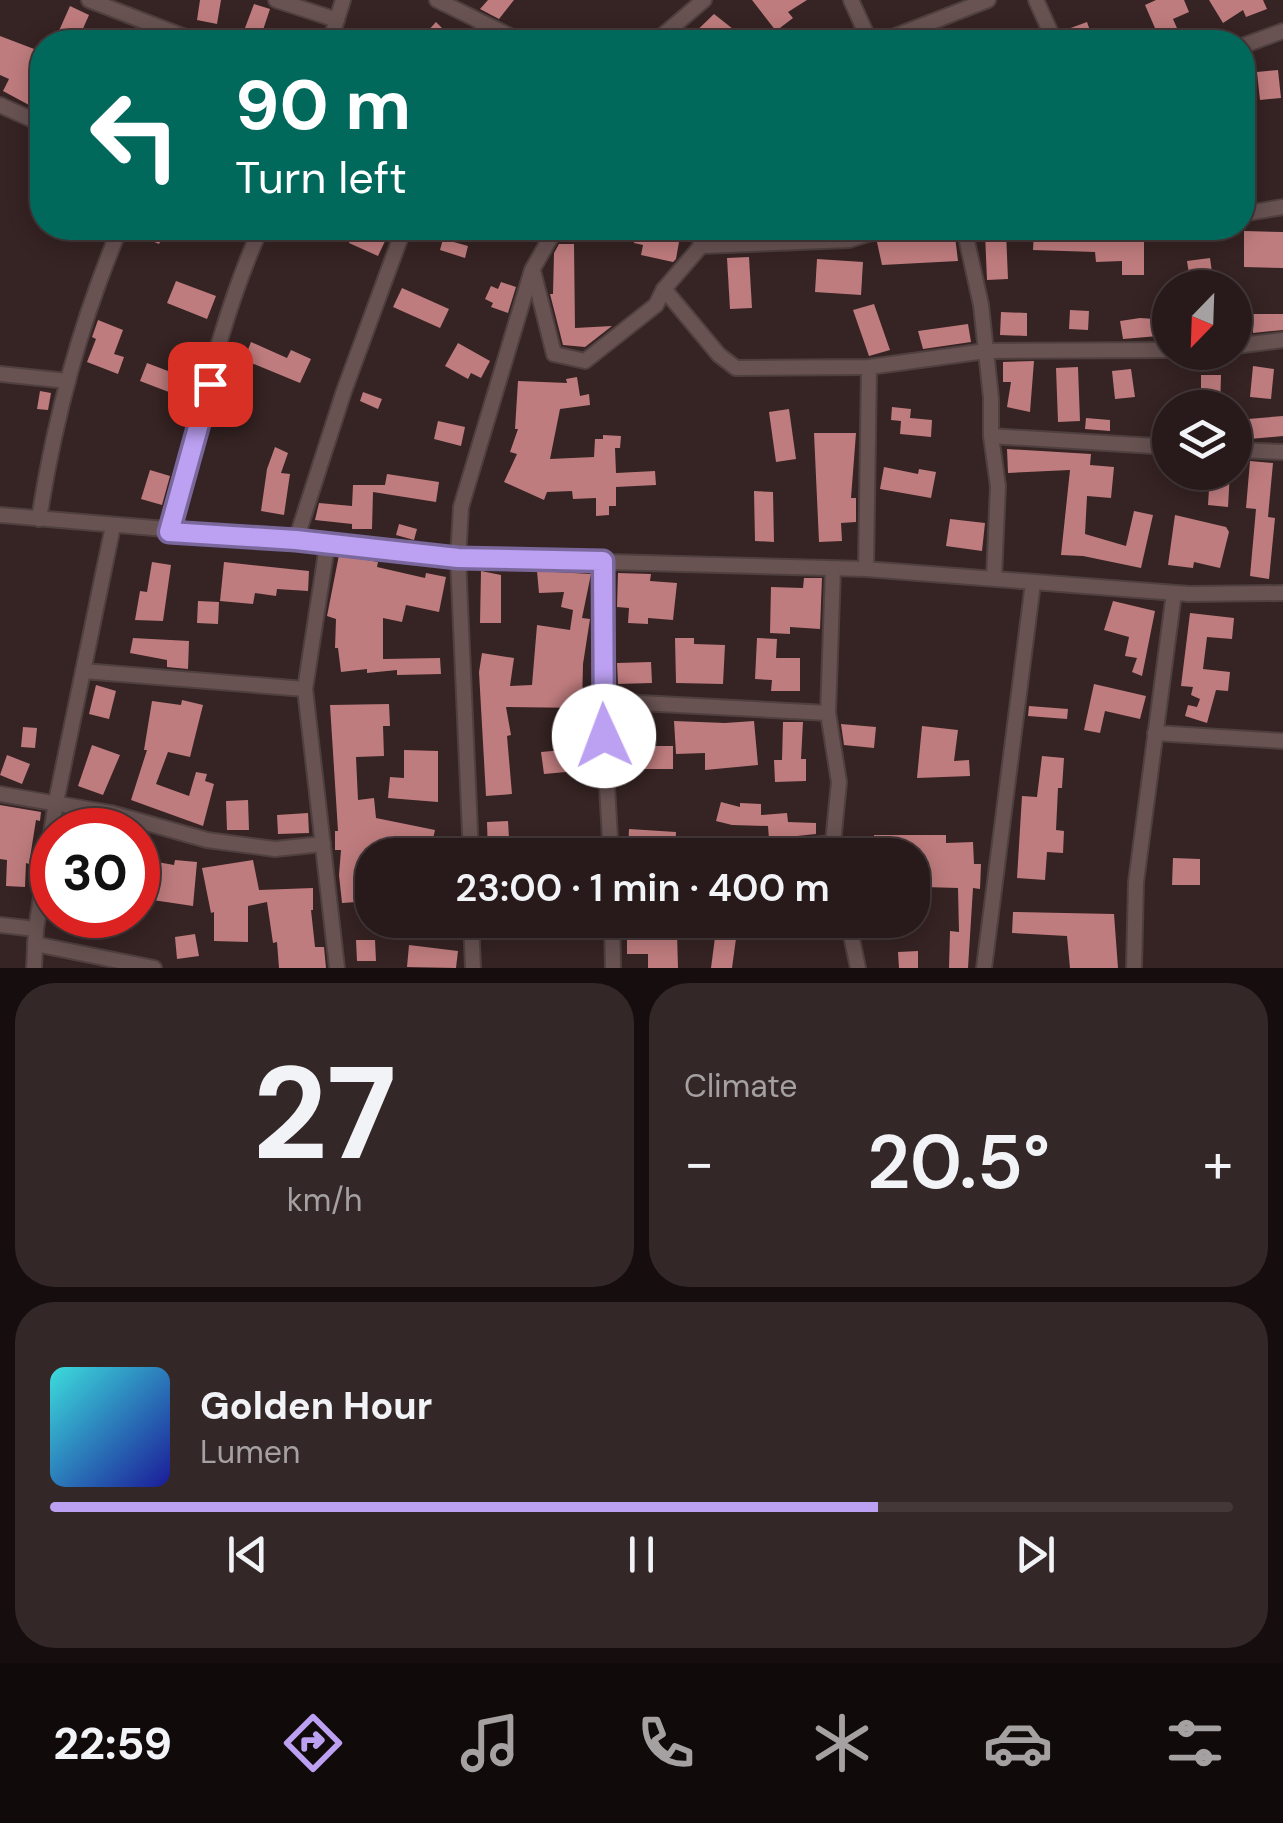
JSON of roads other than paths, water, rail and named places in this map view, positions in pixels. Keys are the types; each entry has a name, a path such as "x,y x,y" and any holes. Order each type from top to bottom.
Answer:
{"street":[{"path":"89,0 167,30"},
{"path":"276,0 336,20"},
{"path":"333,30 343,0"},
{"path":"437,0 494,30"},
{"path":"669,30 704,0"},
{"path":"851,0 865,30"},
{"path":"911,30 988,0"},
{"path":"1036,0 1050,30"},
{"path":"482,30 484,26"},
{"path":"1255,41 1283,30"},
{"path":"0,105 30,119"},
{"path":"1255,212 1283,207"},
{"path":"38,519 50,446 89,304 115,240"},
{"path":"169,532 220,348 255,240"},
{"path":"296,540 344,390 400,240"},
{"path":"470,838 458,558 461,507 532,270 549,240"},
{"path":"700,240 701,246"},
{"path":"532,270 554,354 580,362 656,305 664,289 701,246 849,240"},
{"path":"967,240 981,306 998,486 994,578"},
{"path":"664,289 718,355 736,368 869,367 986,351 1152,350"},
{"path":"1252,344 1283,340"},
{"path":"866,570 869,367"},
{"path":"0,374 68,381"},
{"path":"991,436 1152,446"},
{"path":"1252,451 1283,452"},
{"path":"0,515 458,558 866,570 1174,593 1283,593"},
{"path":"55,808 113,526"},
{"path":"327,546 305,689 337,968"},
{"path":"603,561 602,702 610,838"},
{"path":"833,569 828,712 839,782 835,838"},
{"path":"984,968 1033,583"},
{"path":"1134,968 1136,882 1174,593"},
{"path":"84,671 305,689"},
{"path":"602,702 828,712"},
{"path":"1154,733 1283,741"},
{"path":"0,794 111,813 207,840 275,848 323,844"},
{"path":"0,925 30,935"},
{"path":"34,968 36,938"},
{"path":"40,938 154,968"},
{"path":"472,938 473,968"},
{"path":"612,938 613,968"},
{"path":"852,938 858,968"}]}
